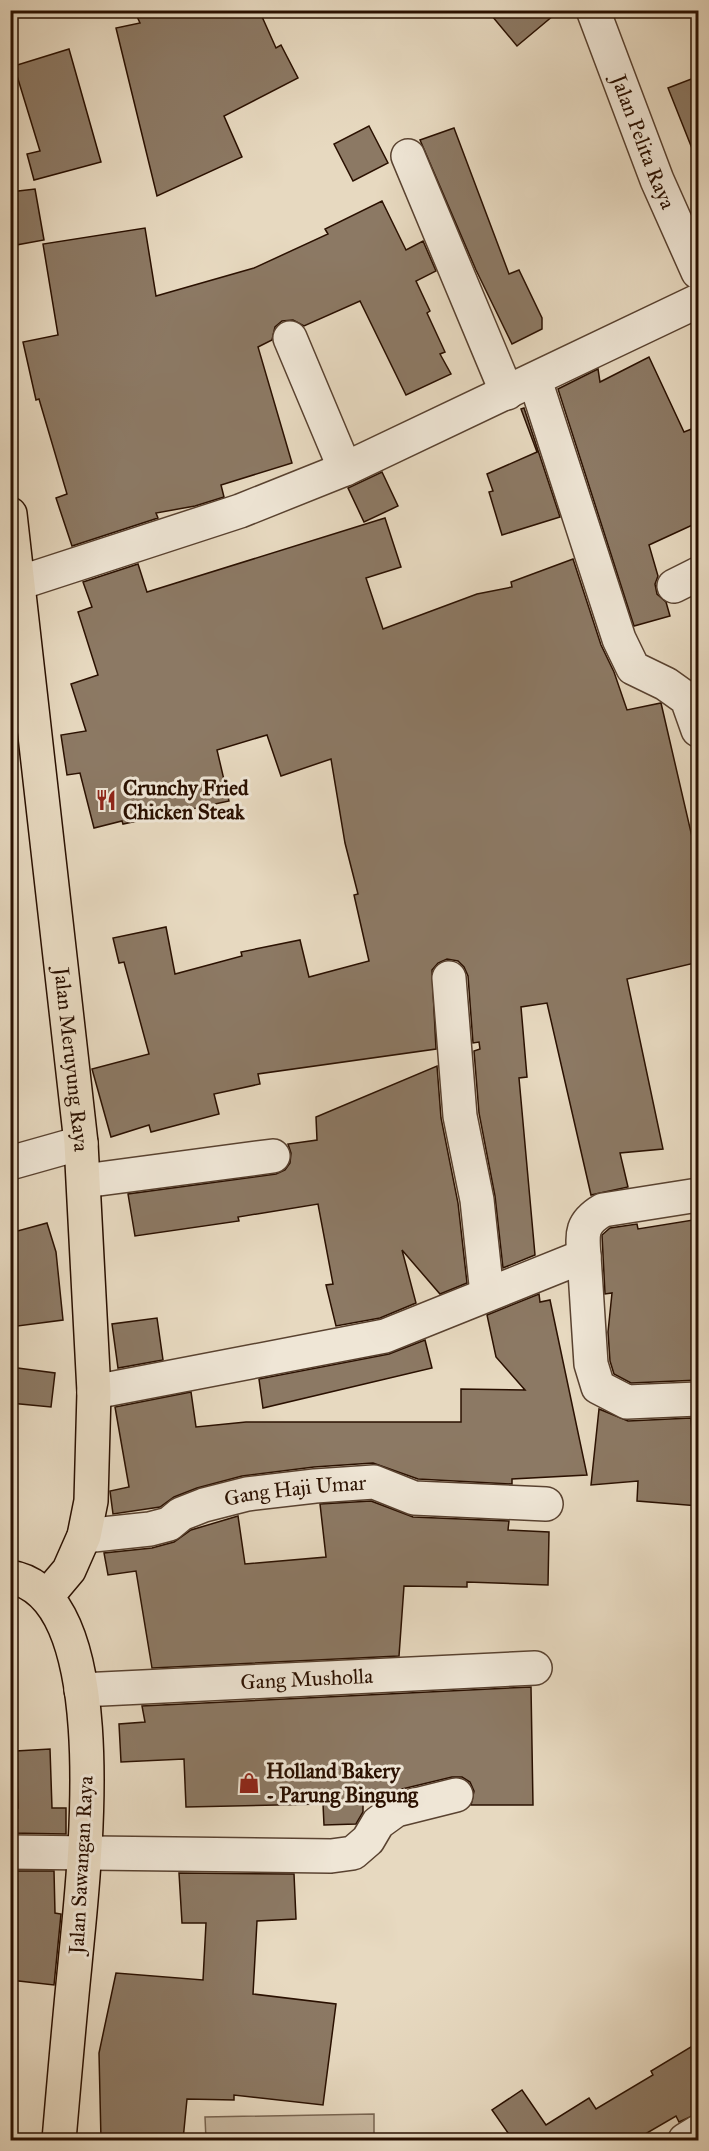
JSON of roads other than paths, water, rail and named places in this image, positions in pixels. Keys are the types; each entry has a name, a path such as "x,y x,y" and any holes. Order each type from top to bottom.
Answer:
{"main road":[{"name":"Jalan Meruyung Raya","path":"10,514 81,1143 94,1392 91,1502 84,1536 69,1570 48,1595"},
{"path":"10,1577 38,1587 48,1595"},
{"name":"Jalan Sawangan Raya","path":"48,1595 67,1630 81,1690 87,1750 85,1854 59,2140"}],"street":[{"name":"Jalan Pelita Raya","path":"593,10 657,180 699,272"},
{"path":"408,156 521,387 619,639 633,668 687,699 699,730"},
{"path":"19,583 240,511 345,469 699,301"},
{"path":"290,338 345,469"},
{"path":"449,978 460,1116 477,1200 487,1294"},
{"path":"10,1163 81,1143"},
{"path":"84,1180 273,1156"},
{"path":"699,1195 603,1210 589,1218 582,1234 591,1364 598,1387 627,1402 699,1399"},
{"path":"94,1392 385,1336 584,1256"},
{"name":"Gang Haji Umar","path":"84,1536 150,1529 169,1524 181,1514 204,1505 247,1494 315,1486 374,1482 414,1498 546,1504"},
{"name":"Gang Musholla","path":"81,1690 535,1668"},
{"path":"10,1852 331,1856 352,1853 368,1840 378,1823 396,1810 456,1795"},
{"path":"686,2140 699,2132"}],"place":[{"name":"Crunchy Fried Chicken Steak","path":"106,800"},
{"name":"Holland Bakery - Parung Bingung","path":"249,1783"}]}
